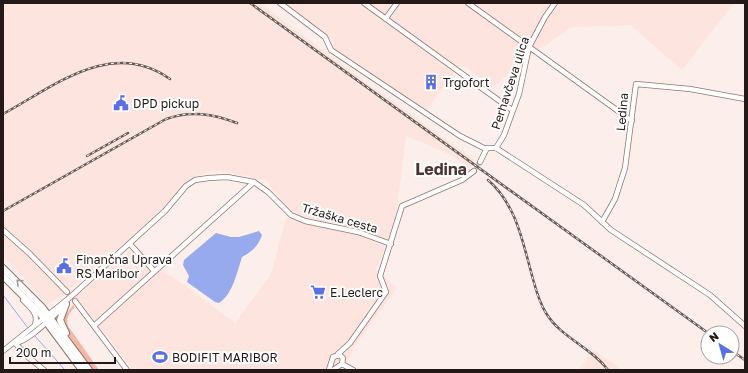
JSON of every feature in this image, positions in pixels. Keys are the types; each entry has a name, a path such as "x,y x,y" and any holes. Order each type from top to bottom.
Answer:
{"main road":[{"path":"3,268 26,289 82,370"},
{"path":"3,276 47,318 70,344 89,370"},
{"path":"67,302 60,320 70,344"}],"street":[{"path":"280,3 323,36 331,50 460,136 486,149 496,148 584,204 602,222 624,240 710,296 745,326"},
{"path":"364,3 512,110"},
{"path":"386,18 397,3"},
{"path":"468,3 632,121"},
{"name":"Perhavčeva ulica","path":"496,148 501,142 518,94 529,48 545,17 555,3"},
{"name":"Ledina","path":"602,222 615,199 625,168 632,121 634,88 638,83 745,99"},
{"path":"480,162 486,149"},
{"path":"391,244 400,211 404,204 462,180 474,171"},
{"name":"Tržaška cesta","path":"3,351 15,343 20,342 35,327 67,302 76,292 166,211 186,186 196,180 227,177 254,182 268,192 291,215 305,220 358,232 391,244 380,276 386,292 350,343"},
{"path":"95,325 254,182"},
{"path":"3,230 33,257 67,292"},
{"path":"130,244 154,271"},
{"path":"16,289 36,316 35,327"},
{"path":"75,302 95,325 127,370"},
{"path":"15,343 28,358 44,370"},
{"path":"329,370 332,357 338,354 350,343"},
{"path":"342,364 343,358 350,343"},
{"path":"338,354 343,358"},
{"path":"332,362 335,368 342,364"},
{"path":"342,364 352,370"}],"shaded area":[{"path":"3,3 260,3 356,75 475,160 470,169 451,155 406,136 397,208 390,239 388,240 356,228 303,218 286,206 266,180 215,170 190,178 164,209 64,294 47,305 15,268 3,257"},
{"path":"281,3 734,3 682,70 630,25 572,27 533,54 493,87 461,64 426,111 332,47 335,42"},
{"path":"286,218 361,236 386,247 376,269 397,288 354,347 350,358 341,370 133,370 76,296 136,245 159,269 176,279 235,323 271,274"},
{"path":"73,305 75,307 68,315 68,326 99,370 92,370 65,330 64,317"},
{"path":"594,350 622,370 578,370"}],"water":[{"path":"259,231 262,235 259,242 252,250 242,257 228,294 219,303 215,302 187,282 189,276 183,265 184,260 216,233 231,237 239,237"}],"waterway":[{"path":"3,295 28,328"},
{"path":"34,335 65,370"}],"tunnel":[{"path":"474,171 480,162"}],"railway":[{"path":"250,3 700,327"},
{"path":"3,114 64,79 85,70 106,64 127,63 148,68 170,79"},
{"path":"3,211 166,119 175,116 202,114 219,117 237,123"},
{"path":"87,156 128,133"},
{"path":"488,180 506,201 518,226 538,296 546,313 552,322 593,355 608,370"},
{"path":"740,357 745,360"}],"place":[{"name":"Trgofort","path":"431,82"},
{"name":"DPD pickup","path":"121,103"},
{"name":"Finančna Uprava RS Maribor","path":"64,266"},
{"name":"E.Leclerc","path":"318,292"},
{"name":"BODIFIT MARIBOR","path":"160,357"}],"district":[{"name":"Ledina","path":"441,169"}]}
